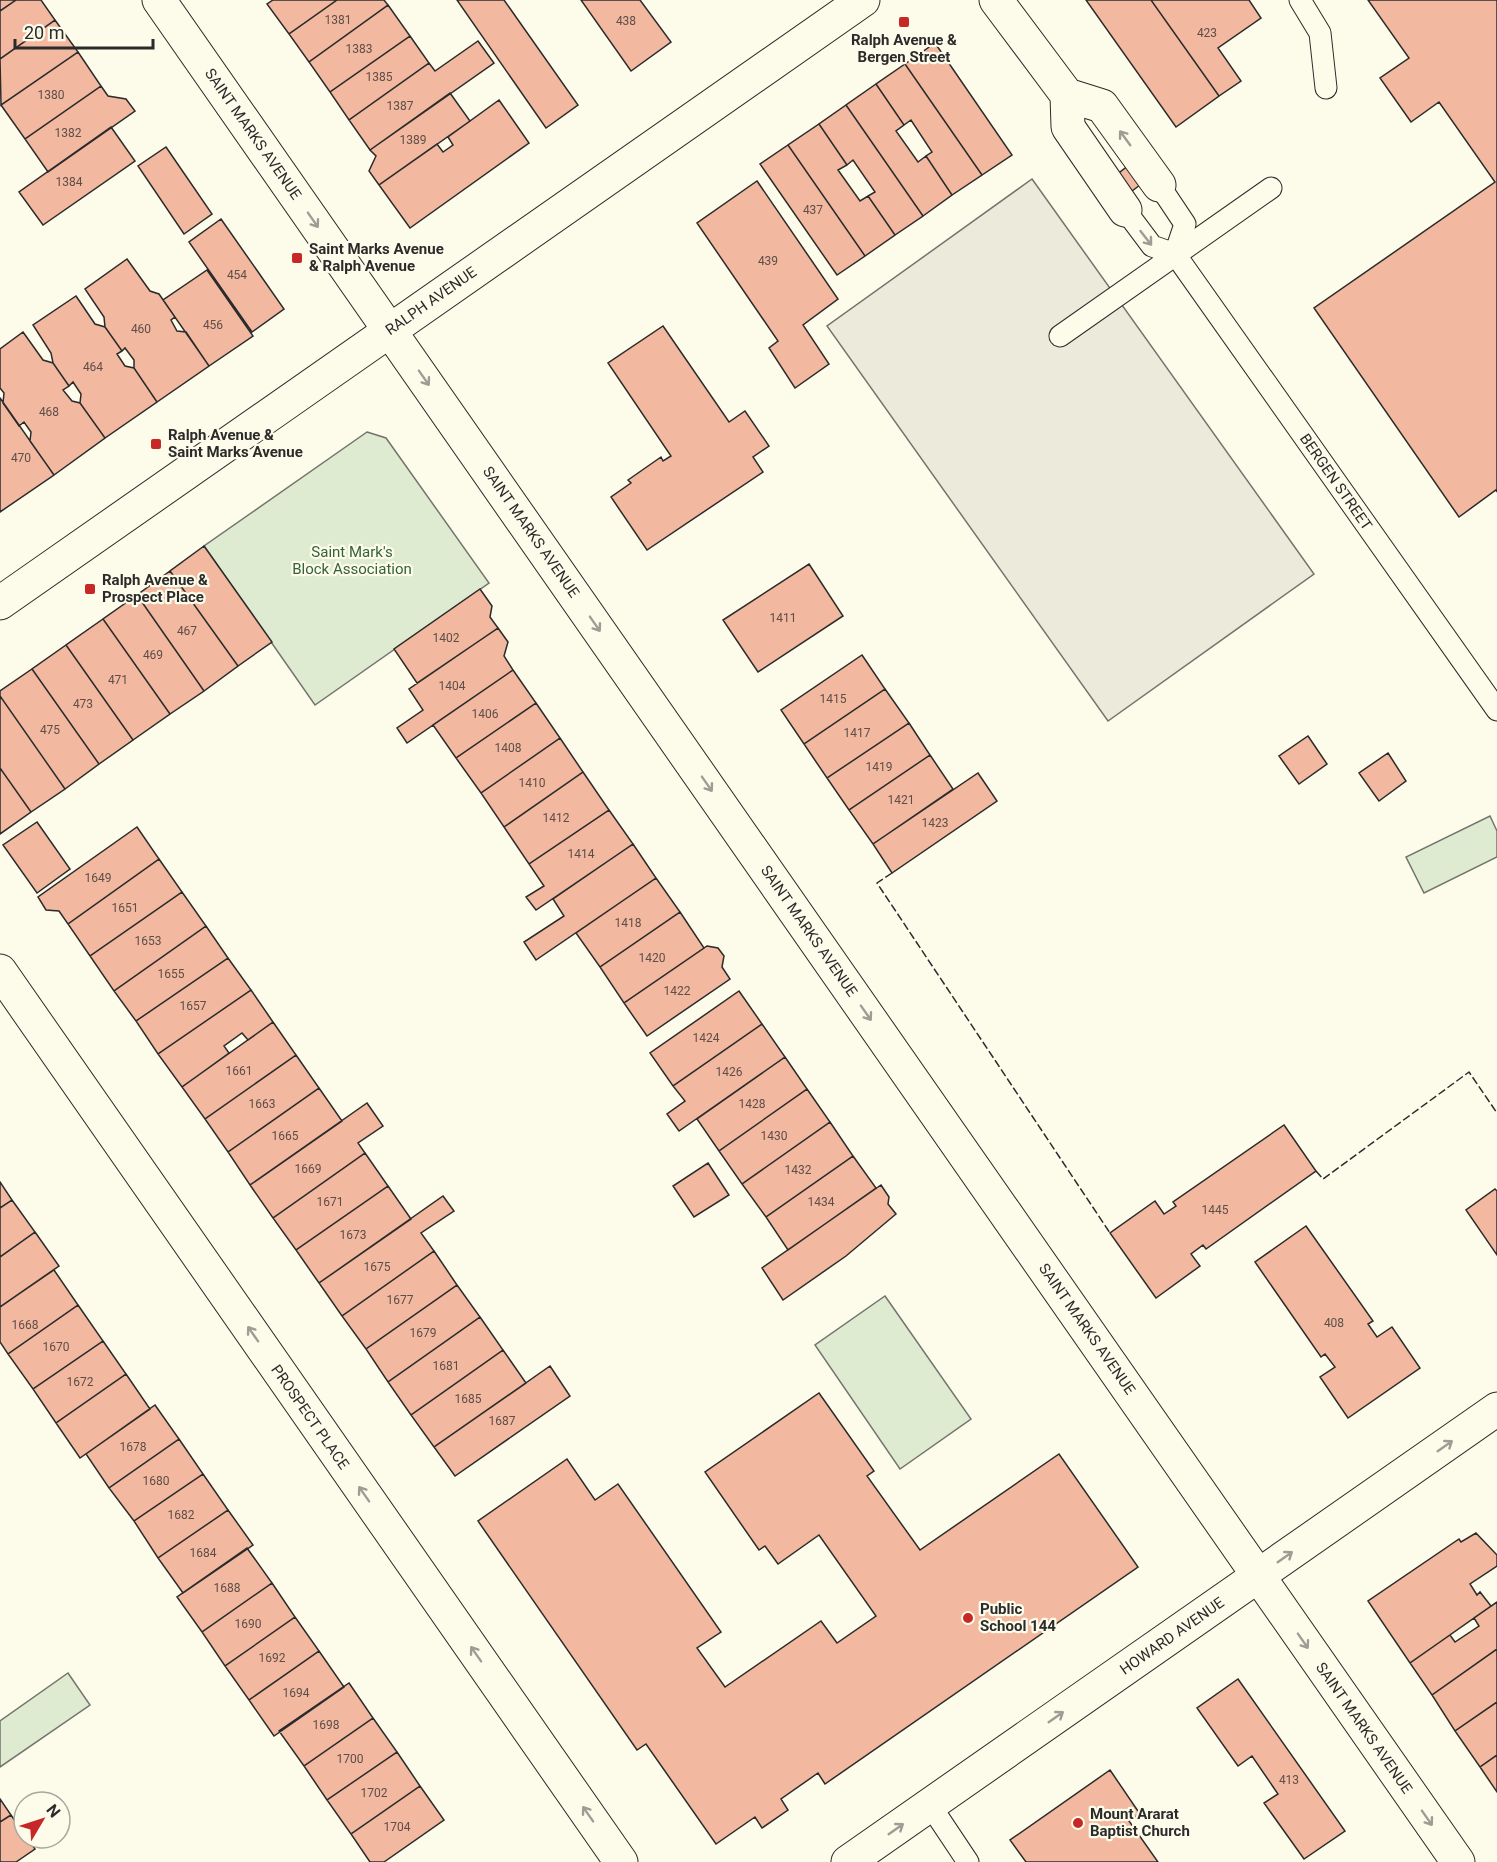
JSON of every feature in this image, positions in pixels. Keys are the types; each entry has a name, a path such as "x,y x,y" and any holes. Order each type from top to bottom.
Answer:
{"street":[{"name":"SAINT MARKS AVENUE","path":"159,0 1458,1862"},
{"name":"RALPH AVENUE","path":"0,603 863,0"},
{"path":"996,0 1067,95 1102,106 1159,185"},
{"name":"BERGEN STREET","path":"1067,95 1068,127 1125,210"},
{"name":"PROSPECT PLACE","path":"0,971 621,1862"},
{"name":"HOWARD AVENUE","path":"848,1862 1497,1409"}],"lane":[{"path":"1300,0 1320,33 1326,88"},
{"path":"1159,185 1185,224 1175,254"},
{"path":"1060,336 1271,188"},
{"name":"BERGEN STREET","path":"1125,210 1152,246 1175,254 1497,710"},
{"path":"930,1805 968,1862"}],"green space":[{"name":"Saint Mark's Block Association","path":"367,432 386,438 489,583 315,705 204,546"},
{"path":"1490,816 1497,831 1497,857 1424,893 1406,857"},
{"path":"885,1296 971,1419 900,1469 815,1345"},
{"path":"68,1673 90,1705 0,1767 0,1721"}],"shaded area":[{"path":"1032,179 1314,574 1108,721 827,326"}],"building":[{"path":"0,0 16,0 0,11"},
{"path":"16,0 41,0 55,20 0,59 0,11"},
{"path":"273,0 337,0 289,34 267,4"},
{"path":"337,0 384,0 388,5 309,62 289,34"},
{"path":"457,0 504,0 578,105 546,128"},
{"path":"581,0 640,0 671,42 631,71"},
{"path":"1086,0 1151,0 1219,96 1176,127"},
{"path":"1151,0 1249,0 1261,18 1218,48 1241,81 1219,96"},
{"path":"1368,0 1497,0 1497,492 1496,490 1459,517 1314,308 1495,182 1439,102 1411,122 1380,78 1409,58"},
{"path":"388,5 410,36 330,92 309,62"},
{"path":"55,20 78,52 1,105 0,59"},
{"path":"410,36 429,63 349,120 330,92"},
{"path":"478,41 494,63 370,150 349,120 429,63 435,71"},
{"path":"935,43 1012,155 982,175 905,64"},
{"path":"78,52 101,86 25,139 1,105"},
{"path":"905,64 982,175 952,195 926,156 932,152 911,120 904,125 876,84"},
{"path":"876,84 904,125 896,131 918,162 926,156 952,195 923,216 846,105"},
{"path":"101,86 108,96 126,99 135,111 48,172 25,139"},
{"path":"450,93 470,121 379,185 369,171 376,156 370,150"},
{"path":"499,100 529,143 410,228 379,185 437,144 443,152 453,145 448,137"},
{"path":"846,105 923,216 895,235 868,196 875,192 853,160 847,165 819,124"},
{"path":"819,124 847,165 838,170 860,201 868,196 895,235 865,256 788,145"},
{"path":"111,127 135,161 43,225 19,192"},
{"path":"788,145 865,256 837,275 760,164"},
{"path":"166,147 212,214 184,234 138,166"},
{"path":"1129,165 1144,182 1128,194 1115,176"},
{"path":"757,181 838,299 803,325 829,364 795,388 769,348 778,341 697,223"},
{"path":"221,219 284,309 252,332 189,242"},
{"path":"127,259 150,291 159,294 175,317 171,320 177,331 186,332 209,366 157,402 134,368 134,360 125,348 122,351 105,327 104,317 85,289"},
{"path":"207,270 253,336 209,366 163,300"},
{"path":"76,296 95,324 105,327 122,351 117,354 125,366 134,368 157,402 105,438 80,403 81,394 73,382 69,386 53,363 51,353 33,325"},
{"path":"663,326 729,422 745,411 769,446 753,457 763,472 647,550 611,497 631,483 628,480 661,457 663,461 671,456 608,363"},
{"path":"23,332 43,360 53,363 69,386 63,390 72,401 80,403 105,438 54,475 30,441 31,432 24,422 19,426 3,403 4,393 0,388 0,349"},
{"path":"0,398 54,475 0,512"},
{"path":"204,546 272,642 238,666 170,571"},
{"path":"809,564 843,616 758,672 723,620"},
{"path":"170,571 238,666 204,691 137,595"},
{"path":"480,589 492,606 490,617 498,628 417,683 394,649"},
{"path":"137,595 204,691 170,714 103,619"},
{"path":"103,619 170,714 133,740 66,645"},
{"path":"498,628 508,642 504,656 513,670 407,743 397,728 423,710 409,689"},
{"path":"66,645 133,740 99,764 32,669"},
{"path":"862,655 885,689 804,744 781,710"},
{"path":"32,669 99,764 65,789 0,696 0,691"},
{"path":"513,670 536,703 456,758 433,725"},
{"path":"885,689 909,723 827,778 804,744"},
{"path":"0,696 65,789 31,812 0,768"},
{"path":"536,703 560,738 481,793 456,758"},
{"path":"909,723 930,755 849,810 827,778"},
{"path":"1308,736 1327,764 1299,784 1279,756"},
{"path":"560,738 583,772 504,827 481,793"},
{"path":"1388,753 1406,781 1379,801 1359,773"},
{"path":"930,755 953,789 873,844 849,810"},
{"path":"0,768 31,812 0,834"},
{"path":"583,772 609,810 529,864 504,827"},
{"path":"978,773 997,801 892,873 873,844"},
{"path":"609,810 633,844 536,910 526,897 544,886 529,864"},
{"path":"37,822 70,869 37,893 3,845"},
{"path":"137,827 159,859 68,924 59,911 46,910 38,897"},
{"path":"633,844 656,878 536,960 524,942 564,916 553,899"},
{"path":"159,859 182,892 90,956 68,924"},
{"path":"656,878 680,912 600,967 576,933"},
{"path":"182,892 206,926 114,991 90,956"},
{"path":"680,912 704,948 624,1003 600,967"},
{"path":"206,926 228,958 136,1021 114,991"},
{"path":"707,946 718,948 724,956 722,967 730,979 647,1036 624,1003"},
{"path":"228,958 251,990 158,1054 136,1021"},
{"path":"251,990 273,1022 248,1040 242,1033 224,1046 229,1053 182,1087 158,1054"},
{"path":"739,991 762,1024 673,1086 650,1053"},
{"path":"273,1022 296,1055 205,1119 182,1087"},
{"path":"762,1024 785,1057 679,1131 667,1114 685,1101 673,1086"},
{"path":"296,1055 319,1088 228,1152 205,1119"},
{"path":"785,1057 807,1089 719,1151 697,1119"},
{"path":"319,1088 342,1121 250,1185 228,1152"},
{"path":"807,1089 830,1122 742,1184 719,1151"},
{"path":"367,1103 383,1126 358,1143 365,1153 273,1218 250,1185"},
{"path":"830,1122 853,1156 766,1217 742,1184"},
{"path":"1284,1125 1316,1171 1206,1249 1203,1245 1191,1254 1200,1266 1156,1298 1110,1233 1155,1201 1164,1214 1176,1206 1173,1202"},
{"path":"365,1153 388,1186 296,1250 273,1218"},
{"path":"853,1156 876,1188 788,1250 766,1217"},
{"path":"708,1163 729,1195 694,1217 673,1186"},
{"path":"0,1182 12,1200 0,1208"},
{"path":"881,1185 889,1197 888,1204 896,1214 846,1256 783,1300 762,1268"},
{"path":"388,1186 411,1219 319,1283 296,1250"},
{"path":"1495,1189 1497,1191 1497,1255 1466,1210"},
{"path":"443,1196 454,1211 421,1233 434,1251 342,1316 319,1283"},
{"path":"12,1200 35,1232 0,1257 0,1208"},
{"path":"1306,1226 1373,1321 1368,1324 1377,1337 1392,1327 1420,1368 1348,1418 1320,1377 1335,1367 1325,1354 1321,1357 1255,1262"},
{"path":"35,1232 59,1266 0,1307 0,1257"},
{"path":"434,1251 457,1285 366,1349 342,1316"},
{"path":"54,1270 78,1305 8,1354 0,1342 0,1307"},
{"path":"457,1285 480,1317 388,1382 366,1349"},
{"path":"78,1305 103,1341 33,1389 8,1354"},
{"path":"480,1317 503,1350 411,1415 388,1382"},
{"path":"103,1341 126,1374 56,1423 33,1389"},
{"path":"503,1350 526,1383 434,1447 411,1415"},
{"path":"550,1366 570,1396 455,1476 434,1447"},
{"path":"126,1374 150,1409 80,1458 56,1423"},
{"name":"Public School 144","path":"819,1393 874,1471 867,1476 920,1550 1059,1454 1138,1567 825,1784 818,1773 781,1799 788,1810 762,1828 755,1817 716,1844 646,1744 637,1750 478,1521 567,1459 595,1500 618,1484 721,1632 697,1648 725,1687 821,1621 837,1643 876,1616 819,1535 778,1564 765,1546 759,1550 705,1472"},
{"path":"155,1405 179,1439 109,1488 86,1454"},
{"path":"179,1439 203,1474 134,1521 109,1488"},
{"path":"203,1474 228,1510 158,1558 134,1521"},
{"path":"228,1510 253,1545 183,1593 158,1558"},
{"path":"1476,1533 1497,1555 1497,1566 1470,1584 1477,1595 1480,1592 1491,1606 1410,1663 1368,1601 1459,1539 1461,1542"},
{"path":"247,1548 272,1583 202,1632 177,1597"},
{"path":"272,1583 295,1617 225,1666 202,1632"},
{"path":"1497,1602 1497,1649 1432,1695 1410,1663 1450,1635 1455,1642 1479,1626 1474,1618"},
{"path":"295,1617 319,1651 249,1700 225,1666"},
{"path":"1497,1649 1497,1702 1455,1731 1432,1695"},
{"path":"319,1651 344,1687 274,1736 249,1700"},
{"path":"1238,1679 1345,1831 1304,1859 1264,1803 1278,1794 1252,1756 1238,1766 1197,1708"},
{"path":"349,1683 373,1718 304,1766 279,1731"},
{"path":"1497,1702 1497,1755 1480,1767 1455,1731"},
{"path":"373,1718 397,1752 327,1800 304,1766"},
{"path":"397,1752 420,1786 351,1834 327,1800"},
{"path":"1497,1755 1497,1792 1480,1767"},
{"path":"1110,1770 1140,1814 1129,1821 1158,1862 1026,1862 1010,1840"},
{"path":"420,1786 444,1820 384,1862 370,1862 351,1834"},
{"path":"0,1799 11,1815 0,1822"},
{"path":"12,1816 12,1850 34,1850 16,1862 0,1862 0,1822"}],"fence":[{"path":"892,873 877,883 1110,1233"},
{"path":"1316,1171 1323,1179 1469,1072 1497,1113"}],"place":[{"name":"Ralph Avenue & Bergen Street","path":"904,22"},
{"name":"Saint Marks Avenue & Ralph Avenue","path":"297,258"},
{"name":"Ralph Avenue & Saint Marks Avenue","path":"156,444"},
{"name":"Ralph Avenue & Prospect Place","path":"90,589"},
{"name":"Public School 144","path":"968,1618"},
{"name":"Mount Ararat Baptist Church","path":"1078,1823"}]}
